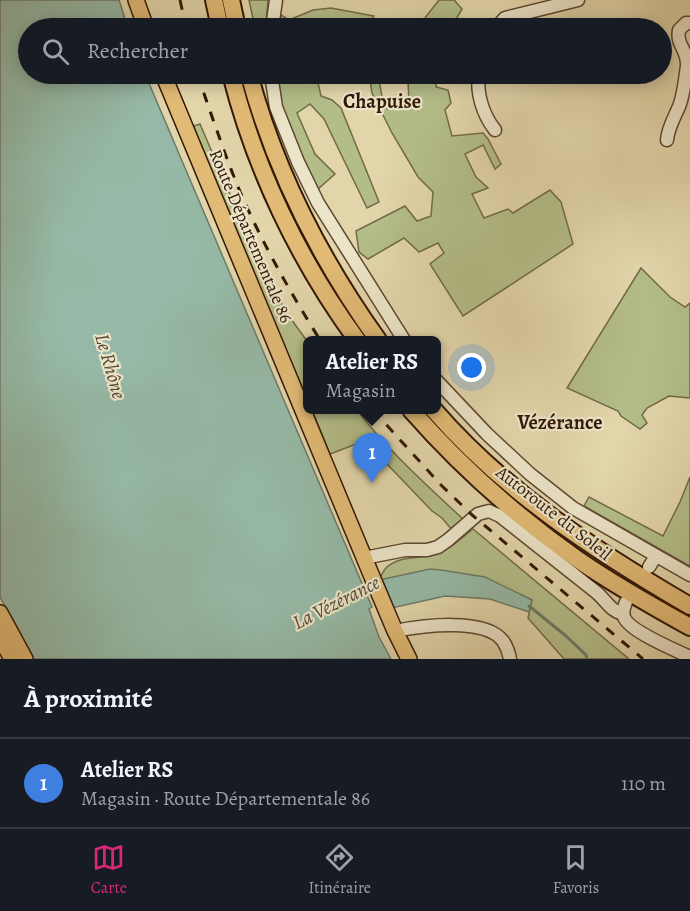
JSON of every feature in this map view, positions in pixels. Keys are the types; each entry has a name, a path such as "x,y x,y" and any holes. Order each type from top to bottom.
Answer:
{"highway":[{"path":"214,0 218,18"},
{"path":"231,0 235,18"},
{"path":"234,84 252,143 289,228 313,274 354,336"},
{"path":"252,84 284,176 304,219 327,263 375,336"},
{"name":"Autoroute du Soleil","path":"415,414 465,467 541,532 613,582 690,627"},
{"name":"Autoroute du Soleil","path":"438,414 477,454 543,511 625,568 690,606"}],"main road":[{"path":"136,0 142,18"},
{"name":"Route Départementale 86","path":"167,84 303,411"},
{"name":"Route Départementale 86","path":"304,414 372,579 410,659"},
{"path":"0,613 25,659"},
{"path":"0,637 12,659"}],"street":[{"path":"273,18 276,0"},
{"path":"505,18 578,0"},
{"path":"667,140 668,129 683,93 687,64 685,51 679,42 679,30 686,23 690,23"},
{"path":"272,84 276,106 298,162 318,204 401,336"},
{"path":"479,84 480,100 495,130"},
{"path":"441,385 487,434 530,474 573,508 652,561 690,575"},
{"path":"364,558 405,550 427,550 438,547 478,514 489,511 500,516 603,597 614,611 624,608 625,620 632,626 646,636 690,657"},
{"path":"392,624 414,627 466,626 489,630 503,640 510,659"}],"green space":[{"path":"249,0 268,0 267,18 253,18"},
{"path":"439,0 455,0 462,9 457,18 425,18"},
{"path":"331,8 374,16 373,18 294,18 313,10"},
{"path":"277,84 318,84 321,96 332,100 341,108 379,202 367,208 324,119 310,104 297,113 315,154 335,174 318,189 297,148 281,107"},
{"path":"371,84 380,84 384,108 388,109 409,102 408,84 436,84 436,87 448,90 451,103 445,110 452,136 483,133 501,164 495,169 483,145 465,154 476,177 488,188 472,194 484,218 508,209 513,213 550,190 561,202 573,244 463,316 430,264 444,253 438,243 419,252 404,238 368,259 359,252 356,231 405,206 417,221 431,216 433,192 418,177 372,93"},
{"path":"200,124 247,234 286,312 303,336 303,390 191,127"},
{"path":"641,268 670,297 685,307 690,303 690,398 669,396 647,408 642,415 647,423 640,429 621,416 618,411 567,388"},
{"path":"314,414 360,414 395,454 465,521 453,531 387,464 367,440 330,454"},
{"path":"690,477 690,566 584,506 589,497 663,536"},
{"path":"473,529 629,659 564,659 528,618 532,600 379,580 391,564 404,559 431,556 442,552"}],"water":[{"name":"Le Rhône","path":"0,0 119,0 125,18 18,18 18,84 149,84 372,607 369,609 379,637 391,659 33,659 0,597"},
{"path":"430,569 485,577 532,600 529,612 490,599 445,596 392,608 379,580"}],"waterway":[{"name":"La Vézérance","path":"529,606 566,636 586,655 587,659"}],"railway":[{"path":"180,0 184,18"},
{"path":"201,84 236,182 254,223 318,336"},
{"path":"377,414 441,485 471,514 643,659"}],"place":[{"name":"Atelier RS","path":"372,483"}],"district":[{"name":"Chapuise","path":"382,101"},
{"name":"Vézérance","path":"560,422"}]}
